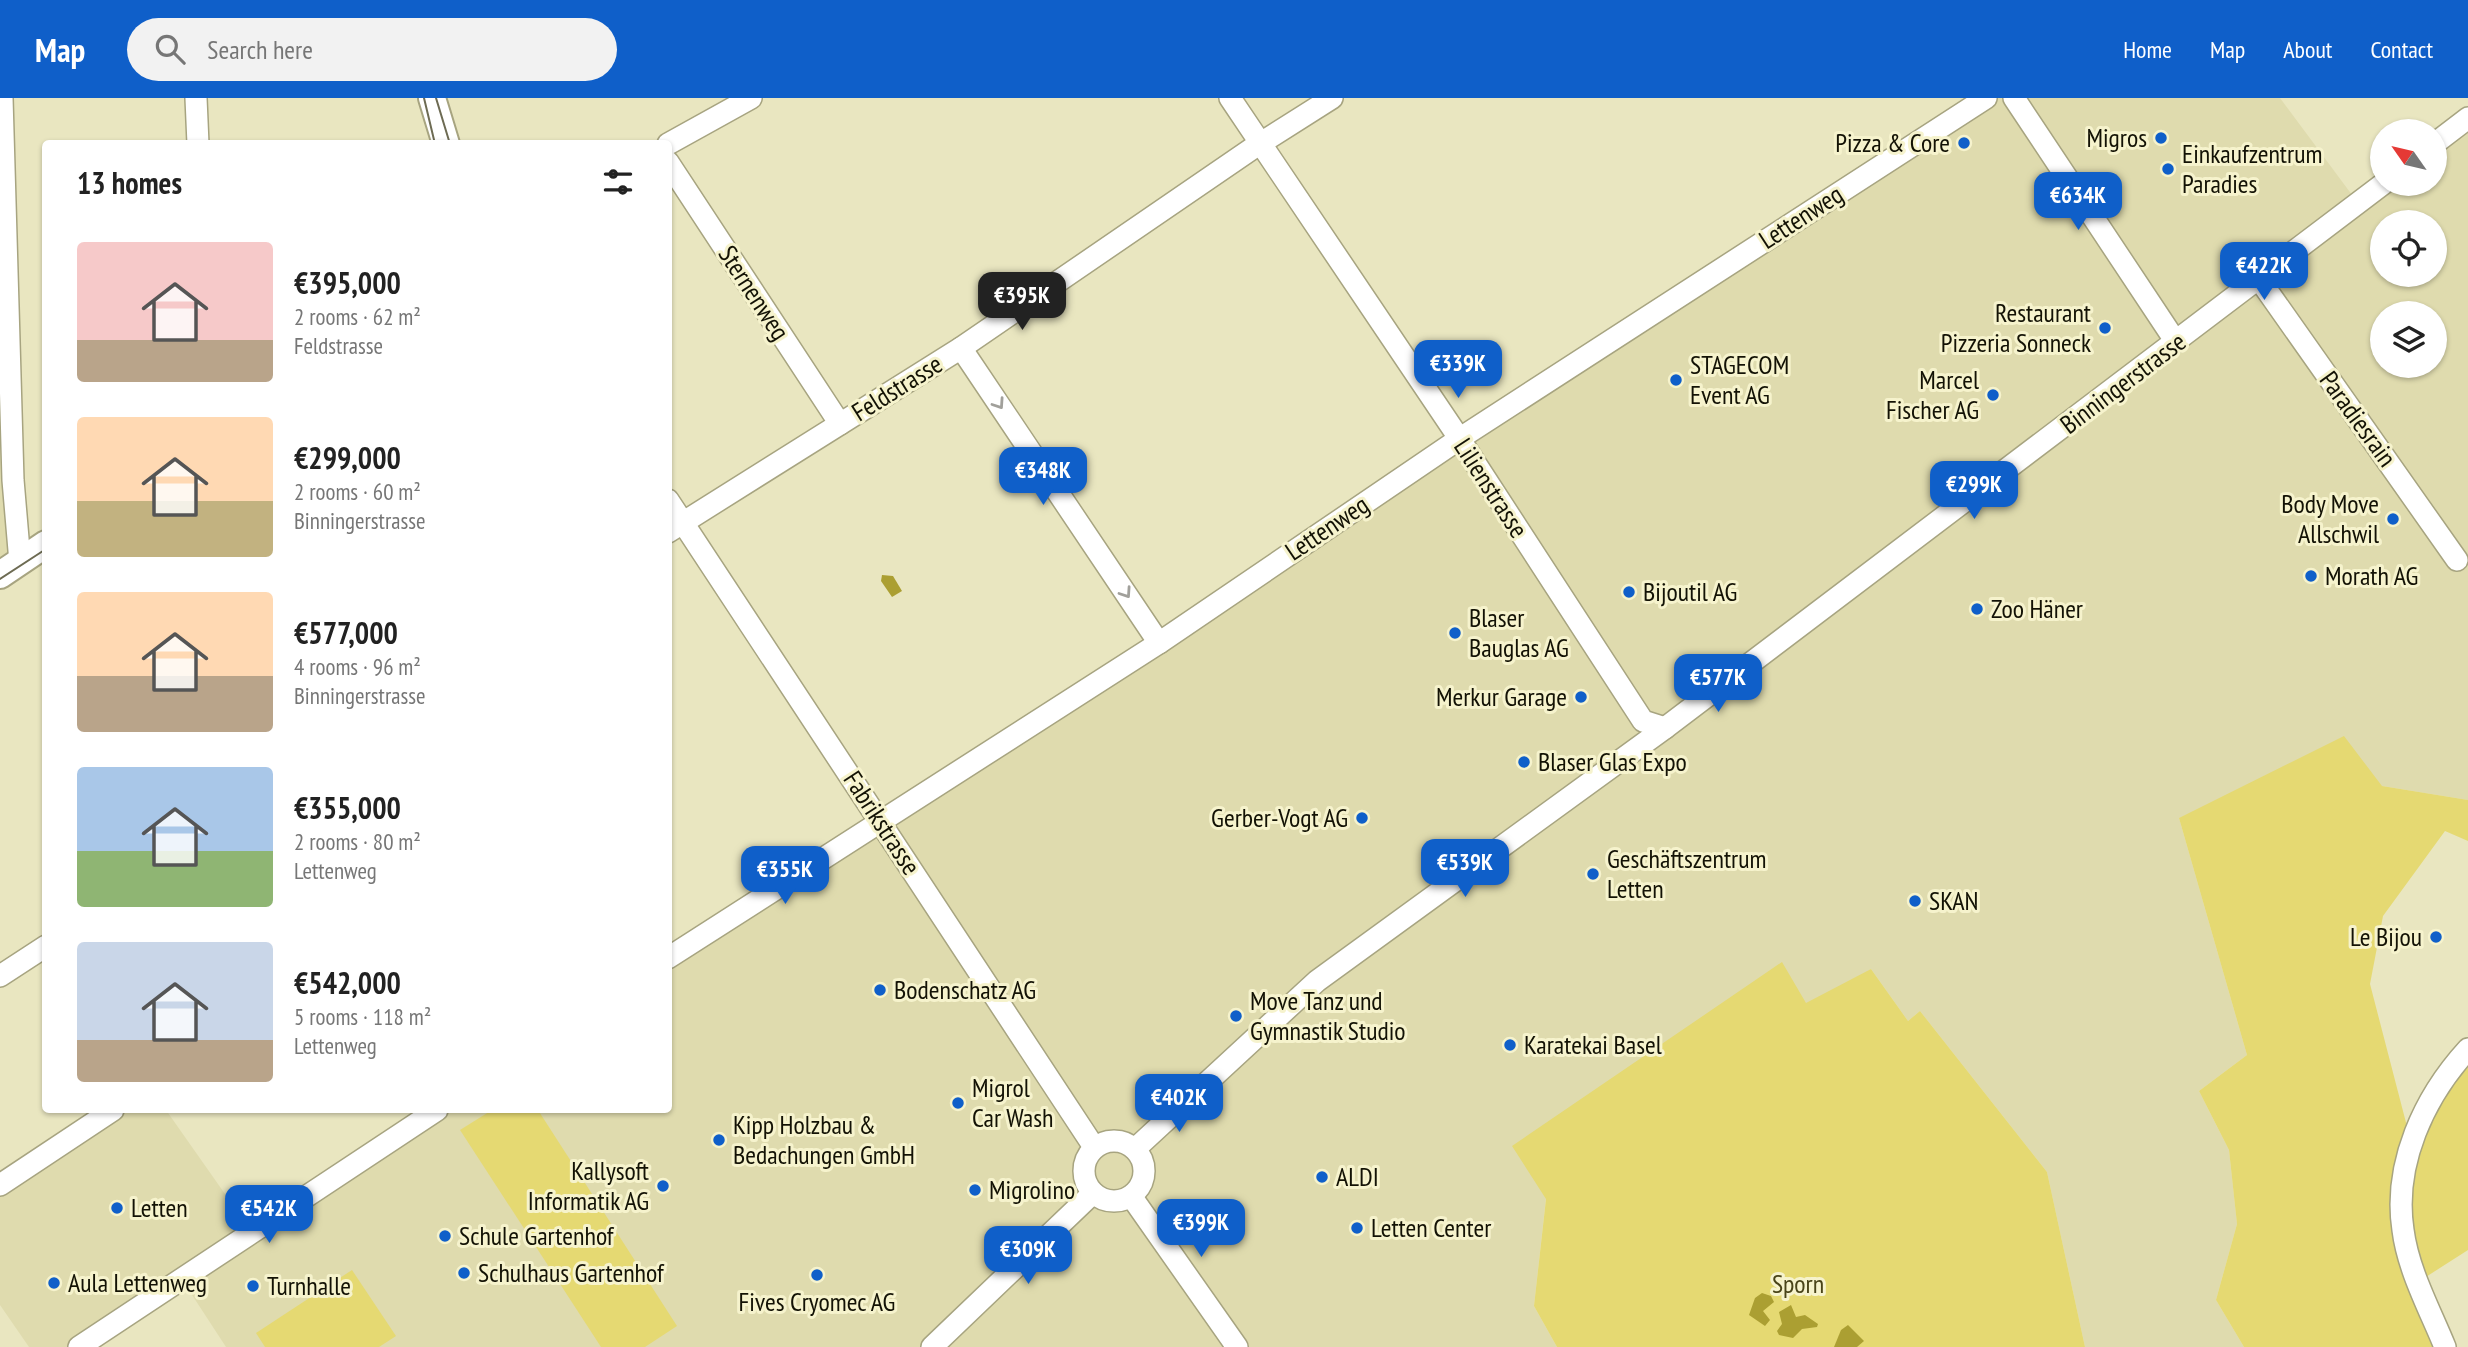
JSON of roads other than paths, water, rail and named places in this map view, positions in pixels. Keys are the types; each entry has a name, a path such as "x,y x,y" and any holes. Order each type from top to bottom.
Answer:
{"main road":[{"path":"430,98 433,140"},
{"path":"430,98 445,140"},
{"path":"10,568 42,547"}],"street":[{"path":"2,98 5,400 10,568"},
{"path":"196,98 198,140"},
{"path":"672,142 751,98"},
{"name":"Lilienstrasse","path":"1230,98 1459,438 1643,721 1665,728"},
{"name":"Feldstrasse","path":"676,527 961,348 1259,144 1332,98"},
{"name":"Lettenweg","path":"672,955 879,820 1159,643 1459,438 1986,98"},
{"path":"2014,98 2176,342"},
{"path":"2447,135 2466,123"},
{"name":"Sternenweg","path":"672,168 840,424"},
{"name":"Binningerstrasse","path":"1135,1149 1317,981 1665,728 2370,194"},
{"name":"Paradiesrain","path":"2259,279 2457,560"},
{"path":"961,348 1159,643"},
{"name":"Fabrikstrasse","path":"676,527 879,820 1094,1147"},
{"path":"0,976 42,949"},
{"path":"2445,1347 2418,1282 2402,1230 2404,1165 2410,1139 2454,1064 2468,1048"},
{"path":"0,1185 108,1113"},
{"path":"79,1347 432,1113"},
{"path":"1110,1140 1128,1143 1135,1149 1144,1165 1144,1174 1137,1190 1131,1196 1111,1201 1093,1194 1083,1175 1084,1165 1094,1147 1110,1140"},
{"path":"932,1347 1093,1194"},
{"path":"1131,1196 1237,1347"}],"tram line":[{"path":"424,98 434,140"},
{"path":"436,98 449,140"},
{"path":"0,579 42,552"}],"place":[{"name":"Migros","path":"2161,138"},
{"name":"Pizza & Core","path":"1964,143"},
{"name":"Einkaufzentrum Paradies","path":"2168,169"},
{"name":"Restaurant Pizzeria Sonneck","path":"2105,328"},
{"name":"STAGECOM Event AG","path":"1676,380"},
{"name":"Marcel Fischer AG","path":"1993,395"},
{"name":"Body Move Allschwil","path":"2393,519"},
{"name":"Morath AG","path":"2311,576"},
{"name":"Bijoutil AG","path":"1629,592"},
{"name":"Zoo Häner","path":"1977,609"},
{"name":"Blaser Bauglas AG","path":"1455,633"},
{"name":"Merkur Garage","path":"1581,697"},
{"name":"Blaser Glas Expo","path":"1524,762"},
{"name":"Gerber-Vogt AG","path":"1362,818"},
{"name":"Geschäftszentrum Letten","path":"1593,874"},
{"name":"SKAN","path":"1915,901"},
{"name":"Le Bijou","path":"2436,937"},
{"name":"Bodenschatz AG","path":"880,990"},
{"name":"Move Tanz und Gymnastik Studio","path":"1236,1016"},
{"name":"Karatekai Basel","path":"1510,1045"},
{"name":"Migrol Car Wash","path":"958,1103"},
{"name":"Kipp Holzbau & Bedachungen GmbH","path":"719,1140"},
{"name":"ALDI","path":"1322,1177"},
{"name":"Kallysoft Informatik AG","path":"663,1186"},
{"name":"Migrolino","path":"975,1190"},
{"name":"Letten","path":"117,1208"},
{"name":"Letten Center","path":"1357,1228"},
{"name":"Schule Gartenhof","path":"445,1236"},
{"name":"Schulhaus Gartenhof","path":"464,1273"},
{"name":"Fives Cryomec AG","path":"817,1275"},
{"name":"Aula Lettenweg","path":"54,1283"},
{"name":"Turnhalle","path":"253,1286"}],"park label":[{"name":"Sporn","path":"1798,1284"}]}
